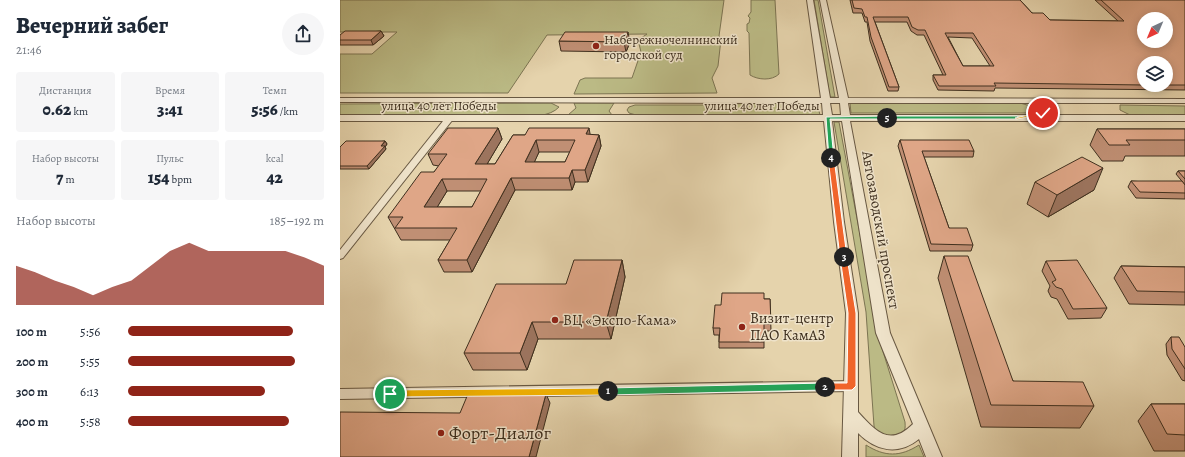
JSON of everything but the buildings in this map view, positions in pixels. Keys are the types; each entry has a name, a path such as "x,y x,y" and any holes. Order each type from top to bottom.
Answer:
{"street":[{"path":"810,0 826,101 839,222 852,313 850,457"},
{"name":"Автозаводский проспект","path":"823,0 844,101 845,118 870,265 884,333 934,457"},
{"name":"улица 40 лет Победы","path":"340,100 1185,102"},
{"path":"532,118 561,115 568,110 567,104 541,101"},
{"path":"637,118 618,115 618,109 625,103 642,101"},
{"path":"1014,101 1035,105 1041,109 1043,113 1024,118"},
{"path":"1118,101 1105,108 1110,113 1119,116 1141,118"},
{"name":"улица 40 лет Победы","path":"340,118 1185,118"},
{"path":"340,256 450,118"},
{"path":"340,394 852,386"},
{"path":"851,415 870,437 880,445 889,447 899,447 907,444 915,436 922,425"}],"shaded area":[{"path":"340,0 724,0 719,36 721,39 718,66 712,78 717,93 574,94 580,80 585,78 632,78 641,52 638,40 647,34 547,35 508,93 340,93 340,54 372,54 397,32 340,32"},
{"path":"751,0 775,0 779,74 773,78 761,79 750,75 749,33 747,31 747,24 749,23 750,18 748,16 751,12"},
{"path":"814,0 818,0 835,97 830,97"},
{"path":"551,103 559,107 551,113 519,117 340,116 340,104"},
{"path":"574,103 614,103 609,111 612,115 568,115 576,108"},
{"path":"750,103 817,103 820,115 636,115 629,113 627,110 629,107 635,105 718,105"},
{"path":"850,103 1020,103 1034,107 1035,110 1032,113 851,113"},
{"path":"1120,105 1185,106 1185,115 1130,115 1120,110"},
{"path":"834,122 839,122 880,342 905,422 905,429 903,433 894,439 876,431 874,426 866,312"},
{"path":"866,445 880,452 892,454 905,452 919,445 924,457 866,457"}],"place":[{"name":"Набережночелнинский городской суд","path":"596,46"},
{"name":"ВЦ «Экспо-Кама»","path":"555,320"},
{"name":"Визит-центр ПАО КамАЗ","path":"742,327"},
{"name":"Форт-Диалог","path":"441,433"}],"route":[{"path":"390,394 852,386 852,313 839,222 828,118 1024,118 1043,113"}]}
